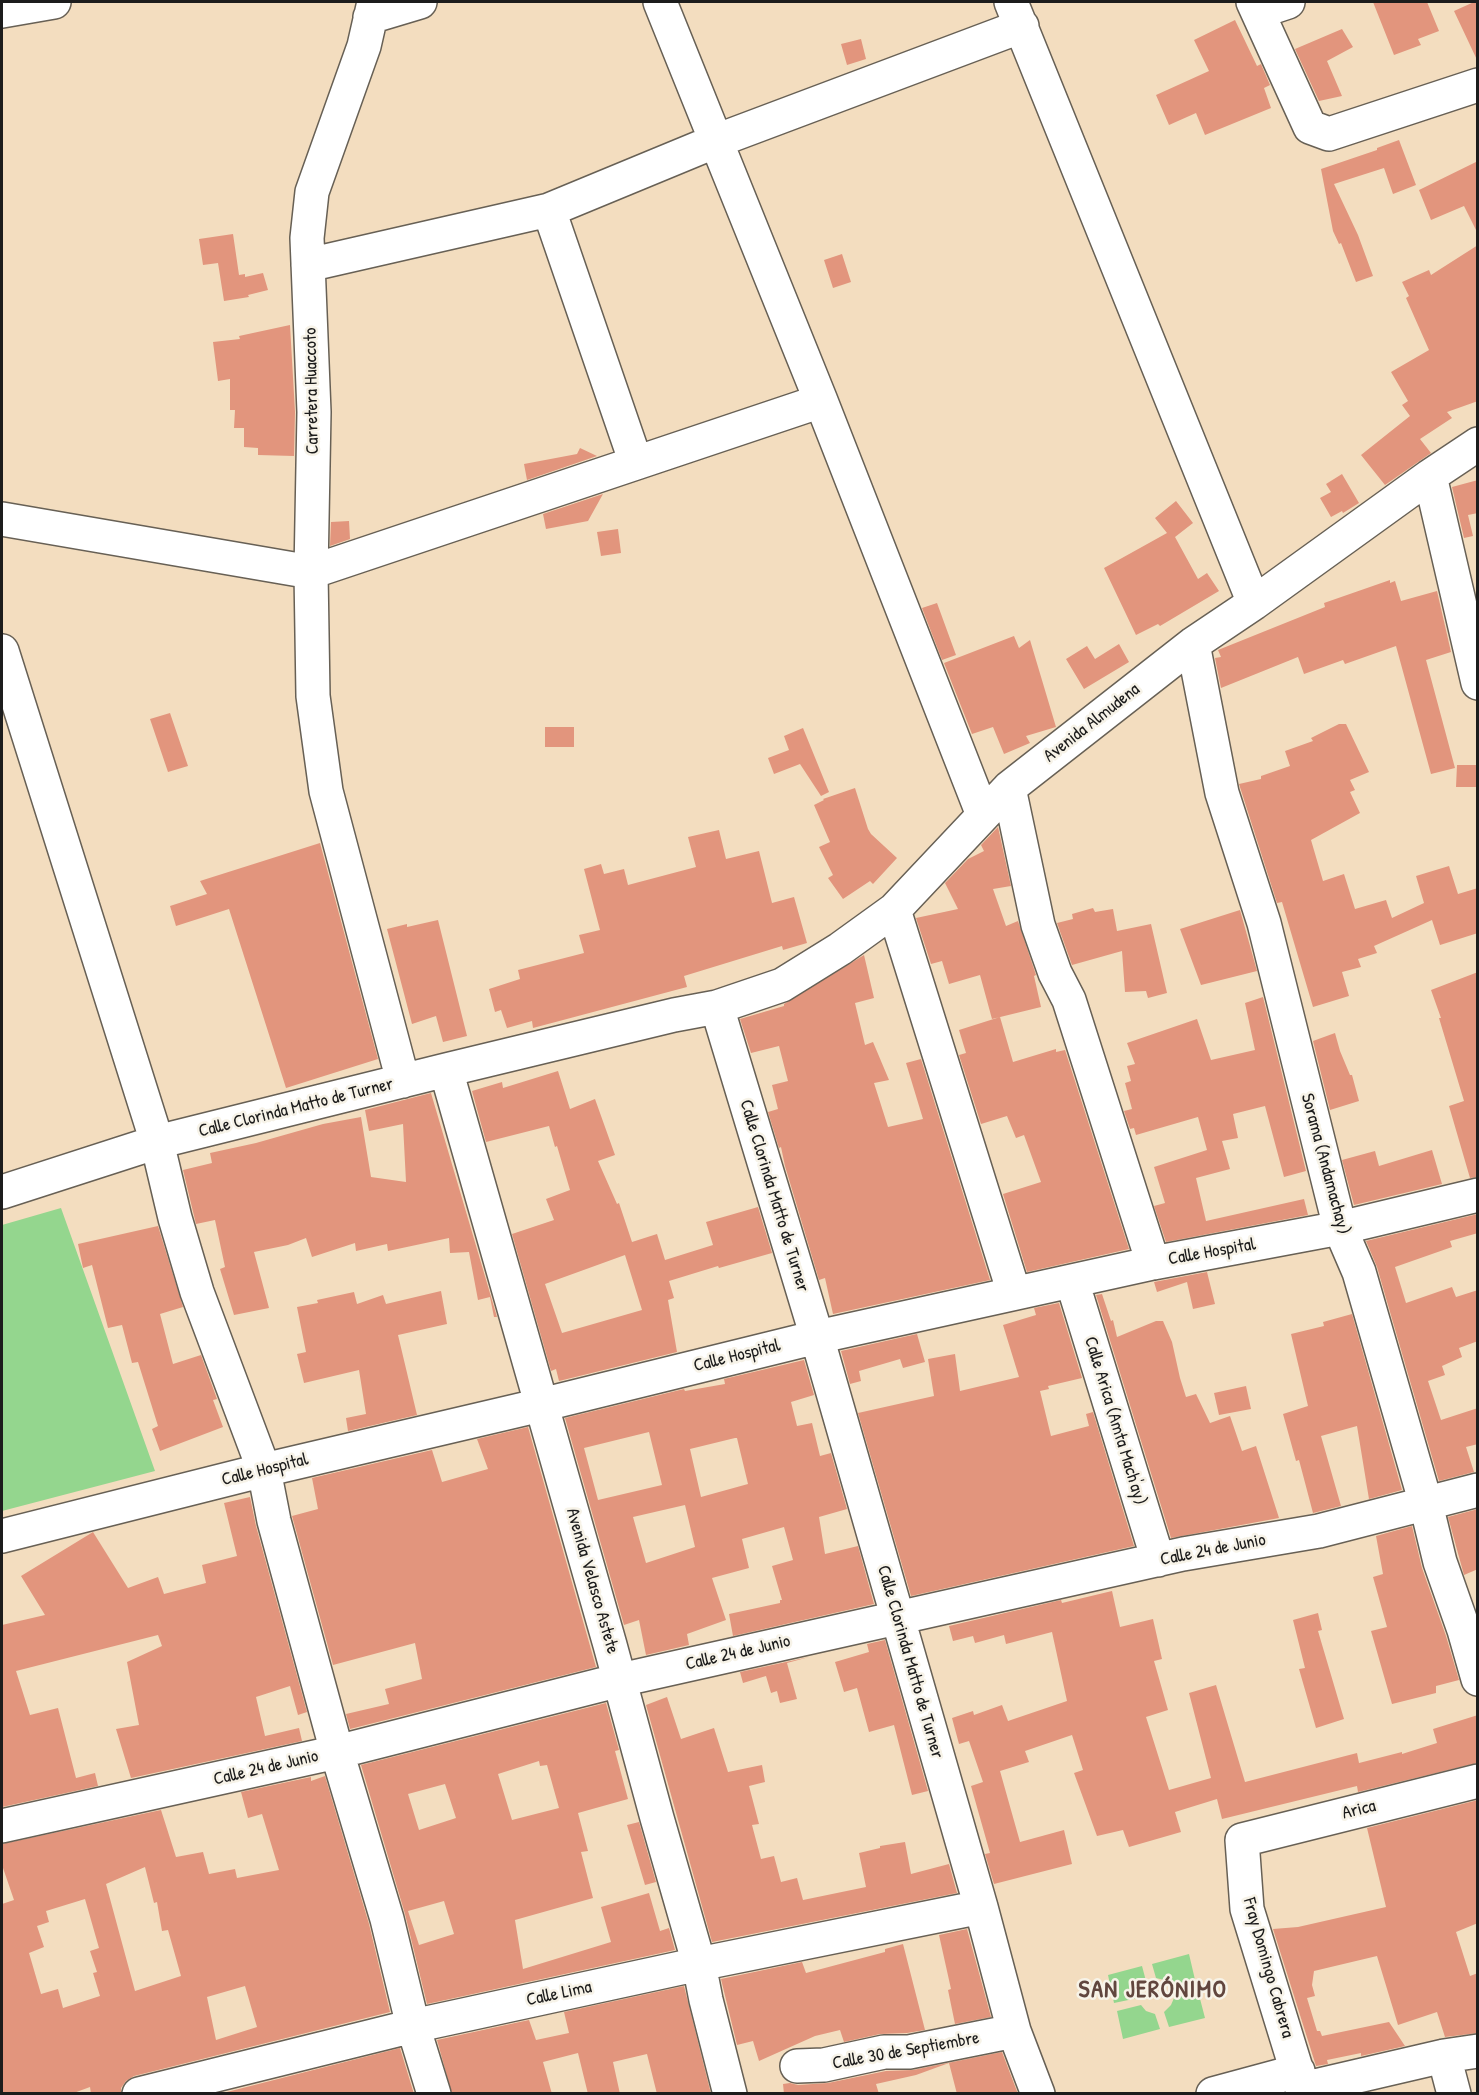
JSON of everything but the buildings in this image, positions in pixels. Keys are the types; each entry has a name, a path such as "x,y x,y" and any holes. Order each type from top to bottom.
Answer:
{"street":[{"path":"2,11 54,2"},
{"path":"372,9 420,2"},
{"path":"660,2 821,401 983,815"},
{"path":"1288,2 1255,7 1310,127 1329,134 1478,85"},
{"name":"Carretera Huaccoto","path":"372,9 364,46 312,192 306,238 315,412 311,572 313,696 326,791 403,1081"},
{"path":"308,265 549,210 1017,14 1254,603"},
{"path":"549,210 636,463"},
{"path":"2,519 311,572 821,401"},
{"name":"Avenida Almudena","path":"717,1007 782,985 840,949 894,910 1009,788 1193,644 1478,444"},
{"path":"1430,476 1478,683"},
{"name":"Sorama (Andamachay)","path":"1193,644 1222,793 1264,923 1340,1228 1359,1272 1426,1504 1440,1562 1464,1630 1478,1679"},
{"path":"2,651 15,741 157,1142 175,1218 197,1292 264,1470 274,1521 337,1752 387,1919 413,2026 434,2094"},
{"path":"1009,788 1038,925 1055,973 1069,1000 1153,1263"},
{"path":"894,910 1014,1293"},
{"name":"Calle Clorinda Matto de Turner","path":"2,1192 157,1142 674,1015 717,1007 816,1337 981,1907 1014,2031 1038,2094"},
{"name":"Avenida Velasco Astete","path":"446,1070 699,1964 730,2094"},
{"name":"Calle Hospital","path":"2,1536 264,1470 816,1337 1153,1263 1340,1228 1478,1194"},
{"name":"Calle Arica (Amta Mach'ay)","path":"1072,1281 1158,1560"},
{"name":"Calle 24 de Junio","path":"2,1826 337,1752 620,1680 1183,1554 1319,1531 1478,1490"},
{"name":"Arica","path":"1242,1840 1478,1780"},
{"name":"Fray Domingo Cabrera","path":"1242,1840 1247,1909 1301,2084"},
{"name":"Calle Lima","path":"139,2094 413,2026 699,1964 981,1907"},
{"name":"Calle 30 de Septiembre","path":"797,2066 824,2065 884,2052 909,2052 1014,2031"},
{"path":"1213,2094 1301,2084 1478,2051"},
{"path":"1444,2056 1455,2094"}],"green space":[{"path":"61,1208 155,1471 2,1511 2,1225"},
{"path":"1189,1954 1196,1984 1173,1989 1164,1980 1156,1978 1152,1964"},
{"path":"1142,1966 1146,1981 1139,1991 1138,1998 1114,2003 1108,1975"},
{"path":"1198,1991 1205,2018 1169,2027 1164,2012 1174,1998"},
{"path":"1141,2005 1146,2011 1155,2014 1160,2029 1123,2039 1117,2011"}],"district":[{"name":"SAN JERÓNIMO","path":"1153,1991"}]}
